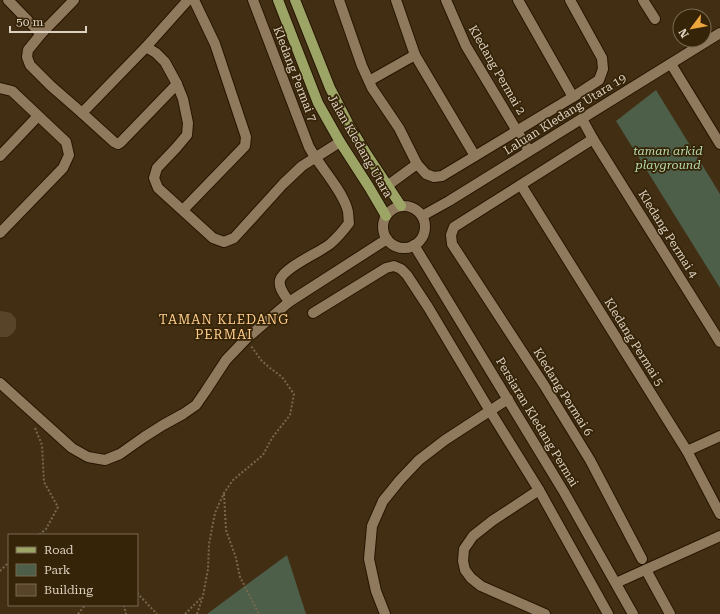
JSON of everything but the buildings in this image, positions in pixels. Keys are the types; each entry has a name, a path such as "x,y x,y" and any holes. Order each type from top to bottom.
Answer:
{"main road":[{"name":"Jalan Kledang Utara","path":"278,0 318,103 340,142 386,216"},
{"name":"Jalan Kledang Utara","path":"296,0 330,88 348,123 400,206"}],"street":[{"path":"8,0 41,34"},
{"path":"82,113 188,0"},
{"path":"184,210 245,146 246,137 215,44 194,0"},
{"name":"Kledang Permai 7","path":"254,0 309,147 340,192 347,209 349,223 341,234 329,245 286,271 280,279 280,288 289,302"},
{"path":"339,0 362,66 369,81 399,128 417,164 426,174 434,177 442,176 599,80 603,69 602,58 570,0"},
{"path":"396,0 415,55 475,156"},
{"name":"Kledang Permai 2","path":"446,0 466,46 530,151"},
{"path":"518,0 573,97"},
{"path":"643,0 655,19"},
{"path":"72,1 41,34 28,50 26,57 30,65 57,92 114,142 118,144 121,142 177,84"},
{"name":"Laluan Kledang Utara 19","path":"422,216 720,33"},
{"path":"146,46 165,62 183,99 188,123 187,135 157,168 154,178 158,188 184,210 213,238 224,242 234,238 283,184 302,166 340,142"},
{"path":"369,81 415,55"},
{"path":"671,64 720,144"},
{"path":"0,88 12,91 66,142 69,155 63,168 0,233"},
{"path":"0,156 38,116"},
{"name":"Kledang Permai 4","path":"582,119 720,342"},
{"path":"521,185 593,139"},
{"path":"387,186 417,164"},
{"name":"Kledang Permai 6","path":"521,185 454,227 451,235 452,244 540,378 590,460 642,559"},
{"name":"Kledang Permai 5","path":"521,185 687,451 720,514"},
{"path":"400,206 407,206 418,211 422,216 425,227 422,238 419,242 408,248 396,247 391,244 384,234 383,228 386,216 390,211 400,206"},
{"path":"0,383 72,448 88,457 105,460 120,454 144,436 196,405 226,360 275,312 387,240"},
{"name":"Persiaran Kledang Permai","path":"414,245 564,492 633,614"},
{"path":"313,314 386,268 394,266 401,269 428,307 539,490 608,614"},
{"path":"385,614 376,590 369,559 372,526 383,501 419,460 445,440 508,399"},
{"path":"687,451 720,436"},
{"path":"539,490 492,521 473,536 464,549 463,561 465,570 471,578 481,586 545,614"},
{"path":"616,583 720,536"},
{"path":"646,570 670,614"}],"path":[{"path":"197,614 203,596 208,569 209,544 215,513 224,493 234,480 263,455 272,438 290,415 294,394 282,377 261,360 246,339"},
{"path":"34,426 42,445 44,482 58,507 46,529 40,534"},
{"path":"224,493 226,530 236,558 240,577 259,614"},
{"path":"0,571 8,563"},
{"path":"138,594 157,614"},
{"path":"185,614 203,596"},
{"path":"78,614 84,606"}],"green space":[{"name":"taman arkid playground","path":"656,90 720,194 720,288 616,121"},
{"path":"287,555 306,614 207,614"}],"district":[{"name":"TAMAN KLEDANG PERMAI","path":"224,326"}]}
